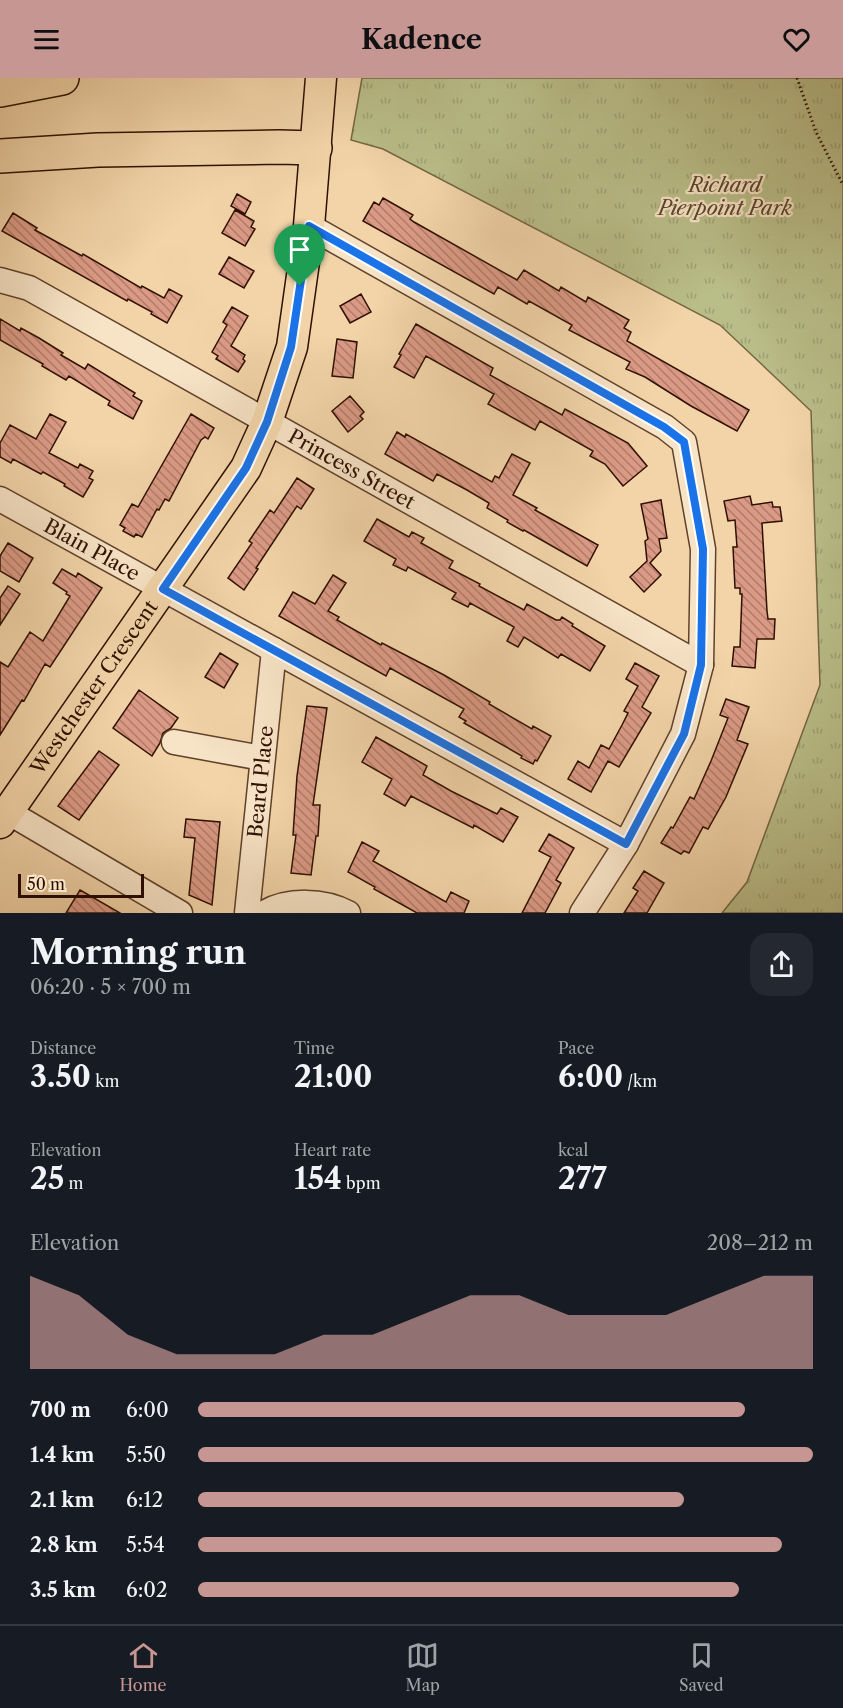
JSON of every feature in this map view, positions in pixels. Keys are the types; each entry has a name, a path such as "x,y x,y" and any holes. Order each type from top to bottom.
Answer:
{"highway":[{"path":"0,90 62,78"},
{"path":"0,156 109,150 315,148"}],"main road":[{"name":"Westchester Crescent","path":"3,815 246,468 267,422 291,347 309,226 321,78"}],"street":[{"path":"309,226 664,427 684,442 703,549 701,665 684,734 626,844 582,913"},
{"name":"Princess Street","path":"0,280 28,288 701,665"},
{"name":"Blain Place","path":"0,499 626,844"},
{"name":"Beard Place","path":"247,913 274,650"},
{"path":"174,742 262,758"},
{"path":"3,815 180,913"},
{"path":"264,913 273,908 309,903 337,907 348,913"}],"path":[{"path":"797,78 816,132 843,185"}],"green space":[{"name":"Richard Pierpoint Park","path":"362,78 843,78 843,913 722,913 747,882 820,685 811,411 720,325 383,149 351,140"}],"building":[{"path":"237,194 251,202 245,214 231,206"},
{"path":"383,198 413,215 410,219 414,222 517,280 524,270 559,291 561,287 586,302 588,297 629,320 624,328 631,332 627,341 749,410 737,431 645,377 626,369 630,362 569,330 572,325 529,301 527,304 498,287 494,294 363,221 374,202 379,205"},
{"path":"235,210 254,221 251,227 255,229 245,246 222,233"},
{"path":"13,213 37,228 35,230 82,256 83,254 141,288 142,286 164,298 169,289 182,296 167,323 151,314 152,312 128,299 127,301 2,231"},
{"path":"229,257 254,271 244,288 219,274"},
{"path":"361,294 371,312 350,323 340,306"},
{"path":"232,307 248,316 231,346 245,355 243,359 245,361 238,372 216,359 218,356 212,352 227,325 223,322"},
{"path":"0,319 20,331 21,328 39,338 63,353 61,355 85,369 88,364 135,393 133,396 142,401 133,419 108,405 110,401 69,376 66,380 0,340"},
{"path":"416,324 493,368 490,375 562,415 565,409 628,443 647,466 623,486 605,464 590,456 593,451 540,421 535,430 488,404 494,394 426,356 414,378 394,367"},
{"path":"337,339 357,342 353,378 332,376"},
{"path":"350,396 364,412 360,416 363,419 348,432 332,411"},
{"path":"50,414 66,422 49,453 78,468 80,464 93,471 89,478 93,480 83,497 43,472 41,474 13,459 11,463 0,457 0,443 10,425 36,439"},
{"path":"191,414 214,428 208,439 205,437 201,440 169,501 165,499 159,510 157,509 142,537 136,534 134,537 123,531 125,528 120,525 132,504 138,507"},
{"path":"397,432 405,437 406,434 492,482 495,476 499,478 512,454 530,463 513,495 598,545 587,566 507,522 508,520 487,508 489,503 467,490 437,474 433,481 385,454"},
{"path":"297,478 314,489 301,509 297,506 244,590 228,578 252,543 249,541 270,510 274,513"},
{"path":"750,496 752,505 772,502 773,507 780,507 782,521 762,523 768,619 775,619 774,639 757,639 755,668 732,666 734,647 740,647 742,594 740,594 740,588 735,588 733,547 737,547 735,520 728,521 724,501"},
{"path":"661,500 667,538 659,539 661,551 650,563 661,575 644,592 630,577 647,561 645,541 648,539 641,504"},
{"path":"377,519 409,537 412,532 424,538 421,543 453,561 449,568 480,584 479,586 524,610 527,604 556,620 562,617 573,624 572,626 605,646 590,671 561,654 558,658 524,637 518,647 507,641 514,627 470,603 468,607 452,599 456,593 408,567 406,571 393,565 396,559 364,541"},
{"path":"8,543 33,558 19,582 0,571 0,556"},
{"path":"62,569 76,577 78,573 102,588 50,667 45,664 24,701 22,700 0,735 0,662 8,667 30,632 43,641 70,596 53,583"},
{"path":"333,575 346,583 328,611 339,617 337,620 381,645 382,643 444,675 532,729 533,726 551,736 537,761 535,760 533,764 521,758 522,756 464,723 466,721 459,717 464,709 390,668 386,676 279,616 293,592 315,604"},
{"path":"8,586 20,594 0,625 0,598"},
{"path":"220,653 238,664 224,688 205,677"},
{"path":"635,663 659,676 642,707 651,713 619,767 608,761 591,792 568,779 578,761 589,768 601,745 609,749 628,713 624,711 638,686 626,679"},
{"path":"139,690 178,718 171,728 163,733 152,756 113,728"},
{"path":"726,699 749,707 737,740 748,744 726,797 708,829 703,827 689,853 684,851 681,854 661,843 671,827 673,828 690,797 694,799 728,718 720,715"},
{"path":"307,706 327,708 313,805 320,805 318,836 316,836 311,875 291,873 296,835 293,835 297,776"},
{"path":"376,737 427,766 423,775 451,791 497,814 501,808 518,817 503,842 474,825 473,828 411,796 405,806 384,794 392,779 362,762"},
{"path":"99,751 119,765 79,820 58,806"},
{"path":"186,819 220,822 212,905 189,895 195,838 184,837"},
{"path":"549,834 574,848 556,880 561,883 545,913 522,913 551,857 539,851"},
{"path":"362,842 379,851 373,861 446,902 451,892 469,901 464,913 417,913 348,872"},
{"path":"644,871 664,883 647,913 624,913 638,891 633,888"},
{"path":"80,890 120,913 66,913"}],"route":[{"path":"309,226 664,427 684,442 703,549 701,665 684,734 626,844 163,589 246,468 267,422 291,347 300,286 309,226"}]}
